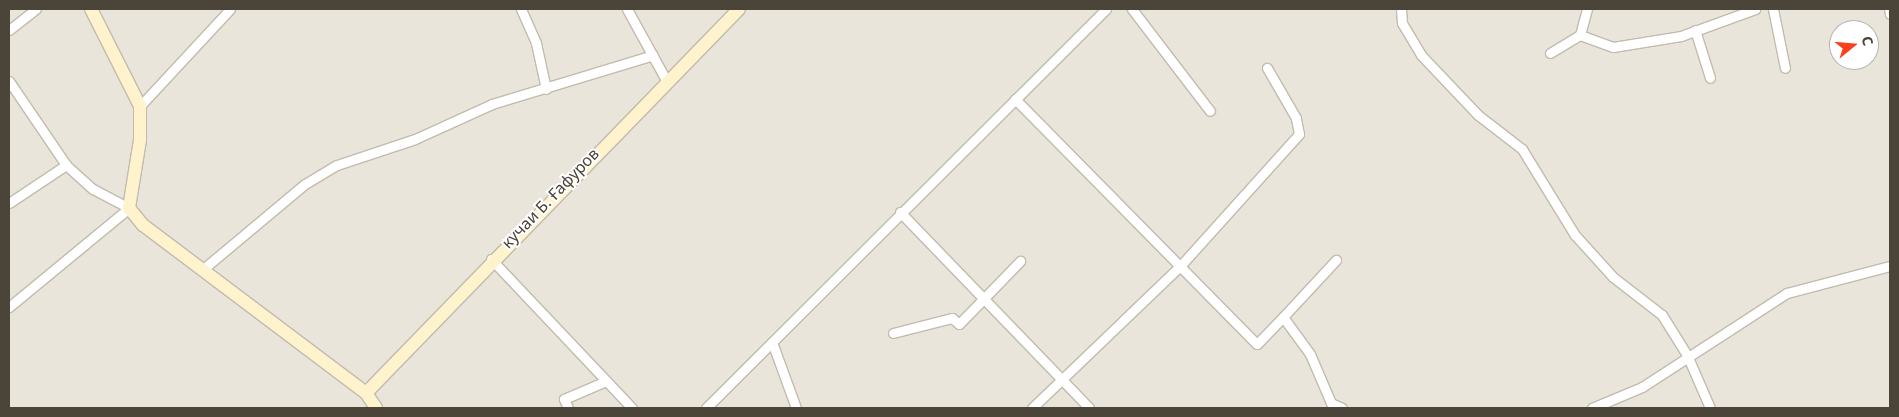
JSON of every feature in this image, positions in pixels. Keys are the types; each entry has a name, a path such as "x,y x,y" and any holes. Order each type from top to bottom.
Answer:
{"main road":[{"path":"91,9 140,106 140,140 129,208 143,225 366,393 376,408"},
{"name":"кучаи Б. Ғафуров","path":"366,393 491,259 734,11"}],"street":[{"path":"9,30 36,9"},
{"path":"140,106 230,9"},
{"path":"521,9 536,43 546,89"},
{"path":"627,9 666,80"},
{"path":"706,408 900,212 1106,9"},
{"path":"1132,9 1210,111"},
{"path":"1401,9 1402,23 1420,55 1478,115 1522,149 1575,235 1614,277 1662,315 1687,356 1710,408"},
{"path":"1550,53 1580,35 1587,9"},
{"path":"1580,35 1613,47 1695,30 1755,9"},
{"path":"1773,9 1785,68"},
{"path":"1889,9 1890,14"},
{"path":"1695,30 1710,78"},
{"path":"202,270 305,184 337,165 415,139 492,104 653,56"},
{"path":"1032,408 1060,379 1182,264 1299,134 1296,118 1268,68"},
{"path":"9,81 66,166 92,189 129,208 9,307"},
{"path":"1015,99 1182,264 1257,344 1336,260"},
{"path":"9,203 66,166"},
{"path":"900,212 1089,408"},
{"path":"491,259 632,408"},
{"path":"893,333 952,318 958,324 1020,261"},
{"path":"1592,408 1642,387 1687,356 1787,293 1890,266"},
{"path":"1284,316 1310,354 1331,403 1342,408"},
{"path":"772,342 796,408"},
{"path":"568,408 564,399 606,381"}],"shaded area":[{"path":"9,9 1890,9 1890,408 9,408"}]}
